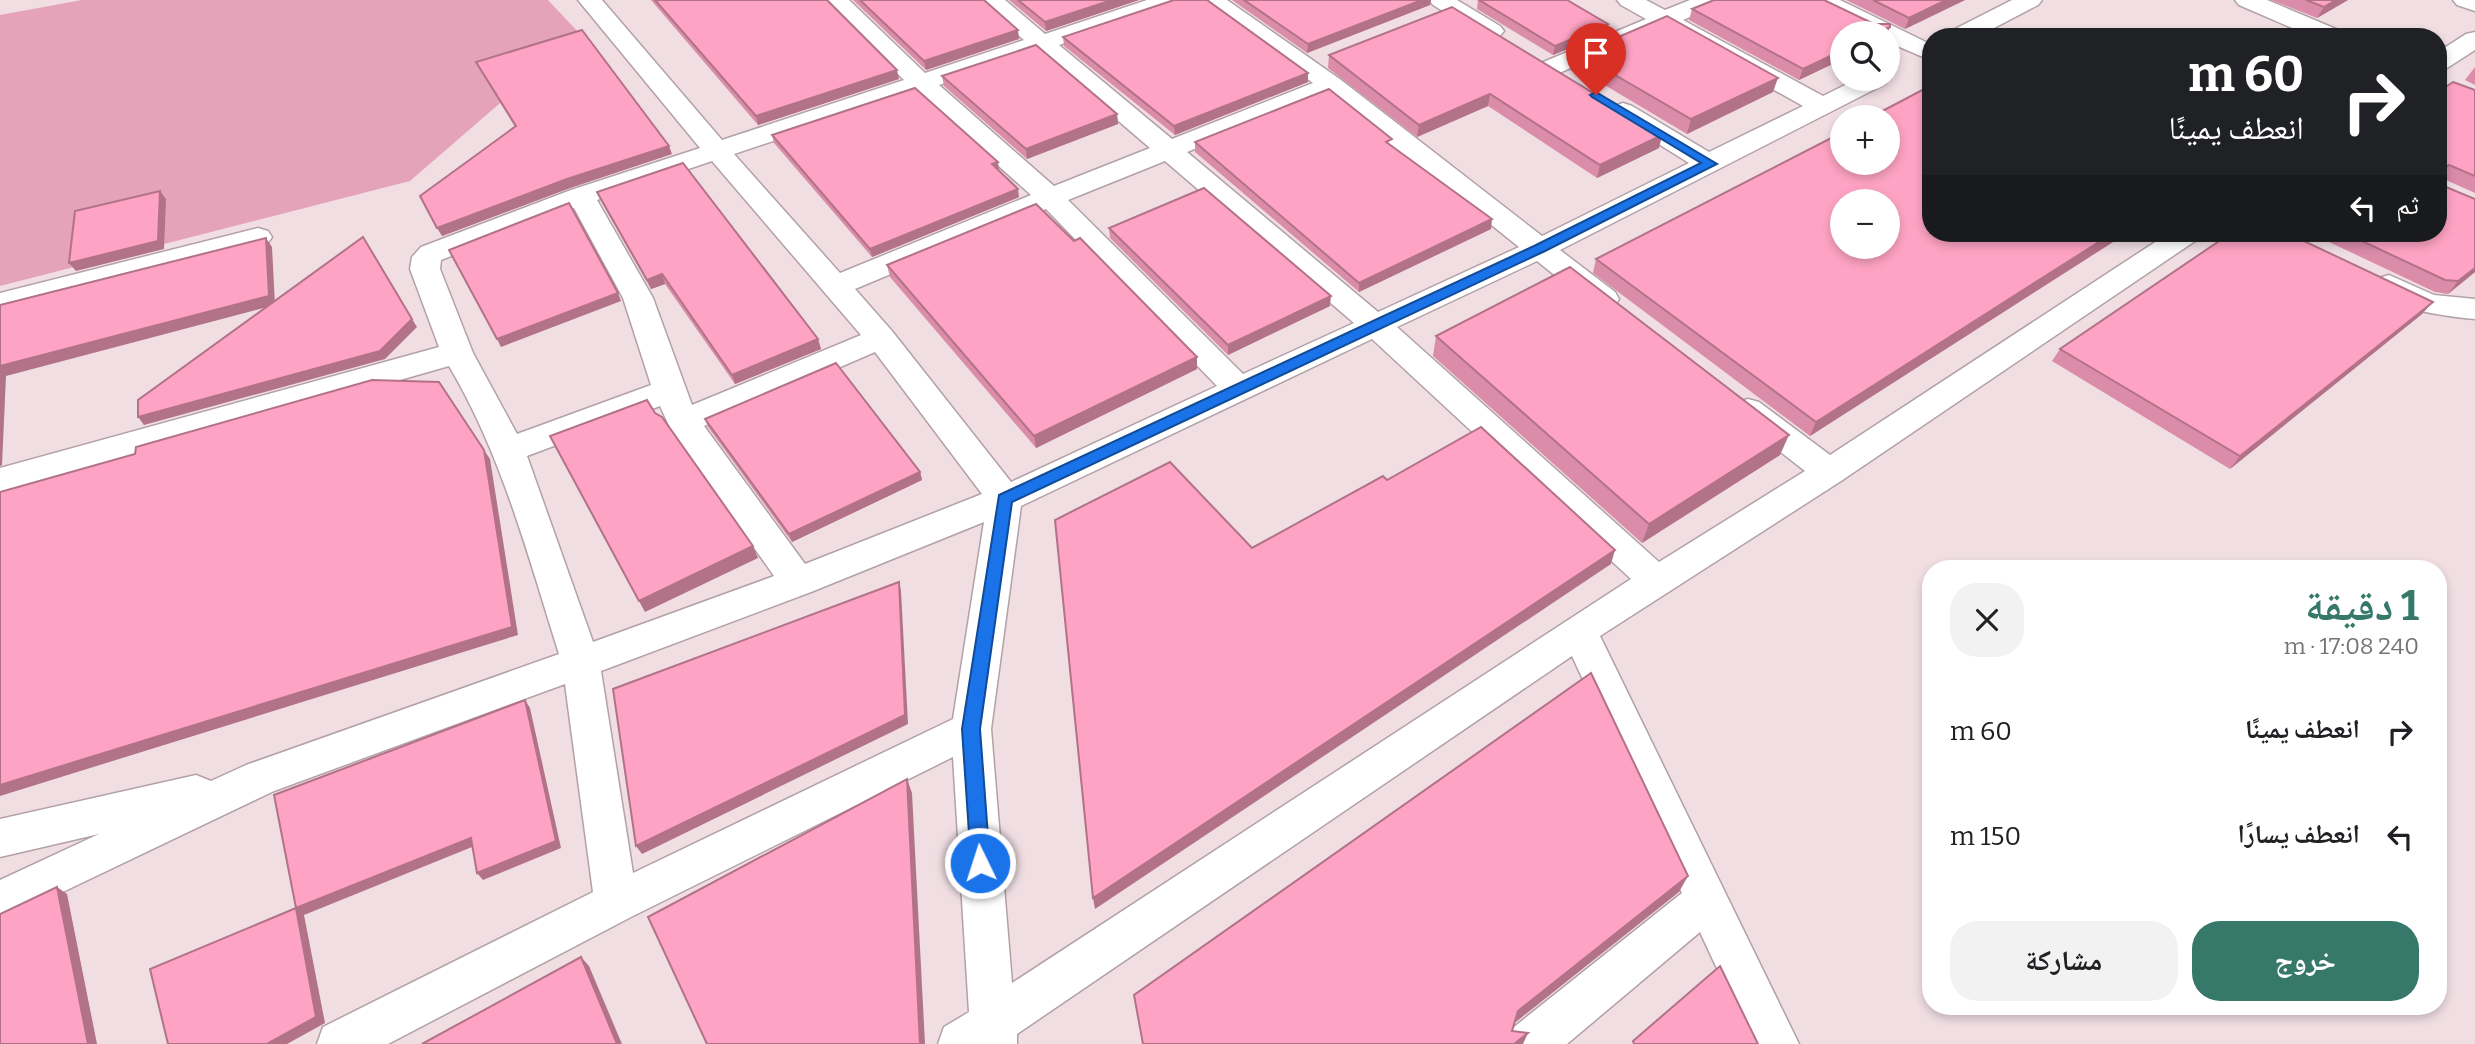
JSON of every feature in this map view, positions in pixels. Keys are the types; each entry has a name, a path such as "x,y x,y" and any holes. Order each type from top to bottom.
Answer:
{"street":[{"path":"590,0 716,150 881,338 1005,499 971,729 982,1037"},
{"path":"836,0 922,84 1050,197 1240,391"},
{"path":"991,0 1375,325 1657,582"},
{"path":"615,903 581,662 508,450 477,383 457,353 425,269 427,257 581,196 1170,0"},
{"path":"1212,0 1332,85 1625,315"},
{"path":"1629,0 1822,106"},
{"path":"1550,68 1710,0"},
{"path":"1822,0 1922,49"},
{"path":"1976,28 2030,0"},
{"path":"2247,0 2313,28"},
{"path":"2465,0 2475,4"},
{"path":"1448,6 1507,41"},
{"path":"2447,70 2475,39"},
{"path":"1528,54 1573,81"},
{"path":"1900,66 1922,55"},
{"path":"1304,66 1329,56"},
{"path":"835,286 1332,85"},
{"path":"0,902 260,778 798,582 1005,499 1538,249 1852,91"},
{"path":"1607,102 1710,164"},
{"path":"581,196 638,298 669,390 683,422 798,582"},
{"path":"0,303 258,237"},
{"path":"982,1037 1579,631 1829,472 2174,242"},
{"path":"2367,274 2428,304 2475,309"},
{"path":"683,422 881,338"},
{"path":"0,481 457,353"},
{"path":"508,450 669,390"},
{"path":"1721,390 1829,472"},
{"path":"1579,631 1776,1044"},
{"path":"340,1044 615,903 971,729"},
{"path":"0,838 260,778"},
{"path":"1531,1044 1707,899"}],"shaded area":[{"path":"82,0 548,0 580,34 410,181 0,286 0,15"}],"building":[{"path":"655,0 827,0 897,70 756,116"},
{"path":"860,0 984,0 1018,30 924,61"},
{"path":"1018,0 1112,0 1045,22"},
{"path":"1174,0 1207,0 1308,73 1174,126 1063,37"},
{"path":"1244,0 1422,0 1308,44"},
{"path":"1479,0 1567,0 1608,24 1555,46"},
{"path":"1714,0 1824,0 1868,21 1830,21 1830,56 1803,69 1692,9"},
{"path":"1873,0 1946,0 1909,18"},
{"path":"2306,0 2336,0 2324,7"},
{"path":"1452,7 1662,135 1600,165 1490,94 1419,125 1329,55"},
{"path":"1667,16 1778,78 1691,119 1579,54"},
{"path":"582,30 669,146 567,179 437,228 420,196 516,126 476,62"},
{"path":"1036,45 1117,114 1026,149 942,76"},
{"path":"2453,82 2475,90 2475,176 2447,166 2447,86"},
{"path":"915,88 998,162 992,164 1018,189 870,249 772,135"},
{"path":"1329,89 1392,139 1386,142 1492,219 1359,283 1195,142"},
{"path":"1922,90 1922,242 2099,242 1816,422 1596,259 1830,139 1830,175 1900,175 1900,105 1894,105"},
{"path":"683,163 818,339 732,375 662,274 647,280 597,192"},
{"path":"2447,187 2475,199 2475,268 2458,281 2445,280 2364,242 2447,242"},
{"path":"1204,188 1331,296 1228,345 1109,228"},
{"path":"160,191 158,241 69,263 75,211"},
{"path":"569,203 618,293 497,339 449,250"},
{"path":"1036,204 1074,241 1080,238 1197,357 1034,436 887,265"},
{"path":"363,237 412,319 380,351 138,417 138,400"},
{"path":"266,238 269,296 0,366 0,305"},
{"path":"2218,242 2306,242 2433,302 2240,456 2060,349"},
{"path":"1570,267 1789,435 1649,524 1436,336"},
{"path":"836,363 920,472 789,534 705,419"},
{"path":"372,380 439,382 484,450 512,627 0,785 0,492 135,454 136,447"},
{"path":"647,400 655,413 662,417 753,546 639,601 550,436"},
{"path":"1481,427 1615,550 1093,898 1055,520 1170,462 1252,548 1383,476 1387,480"},
{"path":"899,582 905,715 636,846 613,689"},
{"path":"1591,673 1688,876 1518,1011 1512,1031 1528,1033 1514,1044 1143,1044 1134,995"},
{"path":"525,700 556,841 477,873 471,838 296,908 274,795"},
{"path":"907,779 920,1044 707,1044 648,917"},
{"path":"57,887 88,1044 0,1044 0,914"},
{"path":"296,908 316,1017 267,1044 168,1044 150,969"},
{"path":"581,957 617,1044 422,1044"},
{"path":"1720,966 1758,1044 1634,1044 1633,1041"}],"route":[{"path":"980,863 971,729 1005,499 1240,391 1710,164 1596,95"}]}
